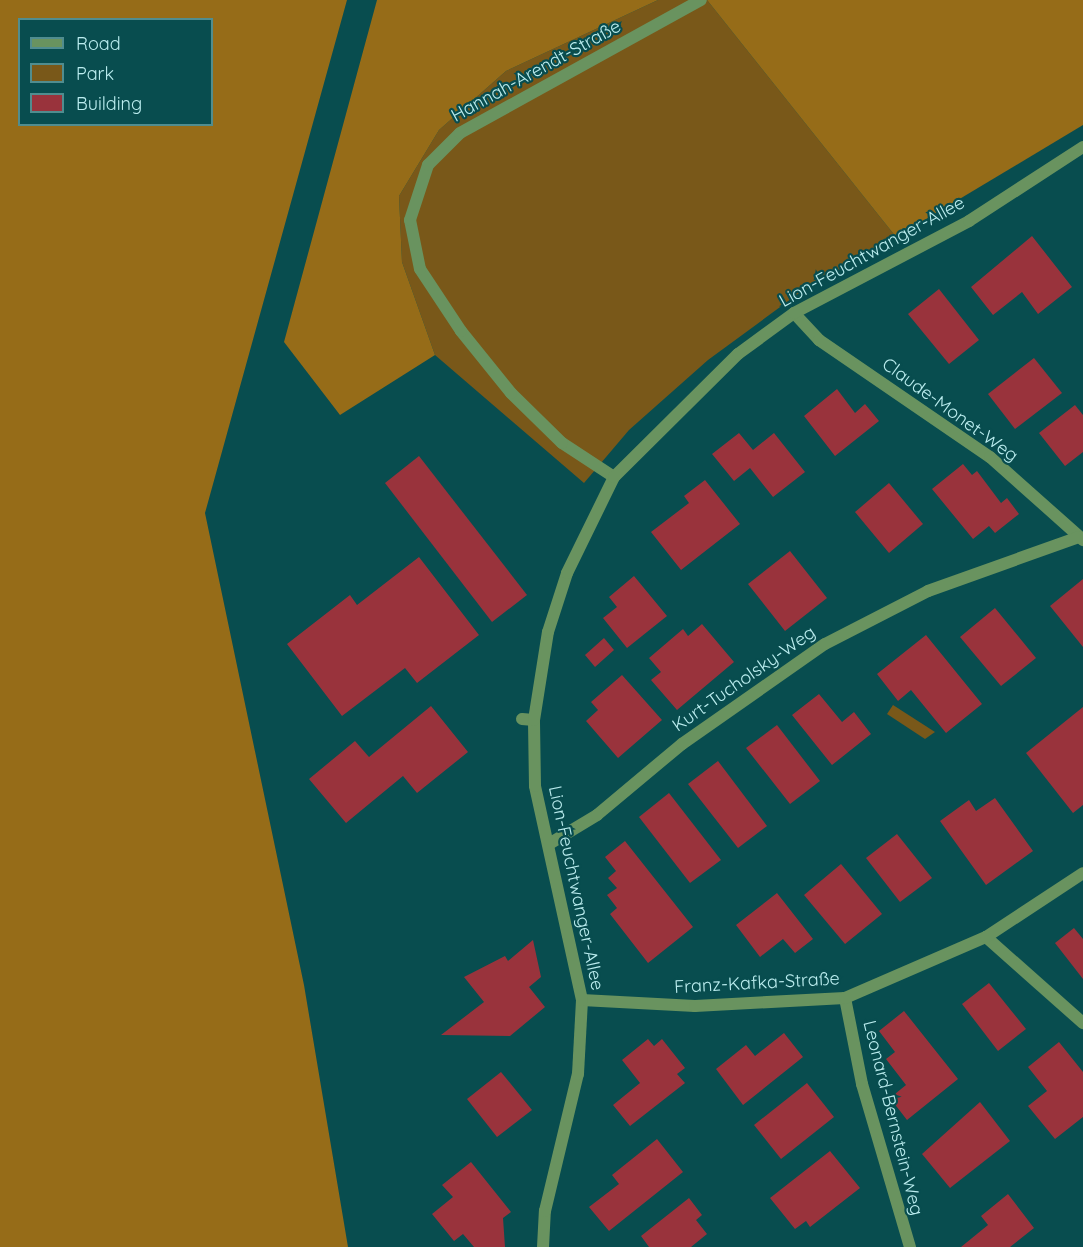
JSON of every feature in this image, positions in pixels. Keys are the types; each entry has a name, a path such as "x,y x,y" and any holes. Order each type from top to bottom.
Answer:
{"street":[{"name":"Hannah-Arendt-Straße","path":"614,477 562,443 511,393 461,331 420,269 410,220 428,165 460,133 700,0"},
{"name":"Lion-Feuchtwanger-Allee","path":"543,1247 545,1211 578,1074 582,1000 535,786 528,719 557,602 614,477 738,354 794,313 969,221 1083,147"},
{"name":"Claude-Monet-Weg","path":"794,313 819,340 990,457 1081,538"},
{"name":"Kurt-Tucholsky-Weg","path":"549,844 597,815 682,744 825,644 928,591 1081,538"},
{"name":"Franz-Kafka-Straße","path":"582,1000 695,1006 845,998 986,937 1083,873"},
{"path":"986,937 1083,1023"},
{"name":"Leonard-Bernstein-Weg","path":"845,998 862,1084 910,1247"}],"green space":[{"path":"658,0 707,0 896,237 802,291 708,360 629,430 584,483 435,355 402,262 399,196 439,130 506,71"},
{"path":"893,705 935,732 925,739 887,714"}],"shaded area":[{"path":"0,0 347,0 205,513 304,985 348,1247 0,1247"},
{"path":"377,0 658,0 506,71 439,130 399,196 402,262 435,355 340,415 284,342"},
{"path":"707,0 1083,0 1083,125 896,237"}],"building":[{"path":"1032,236 1072,287 1038,314 1022,292 993,315 971,287"},
{"path":"939,289 979,340 949,364 908,314"},
{"path":"1034,358 1062,393 1015,429 988,394"},
{"path":"837,389 855,413 865,404 879,421 835,456 804,416"},
{"path":"1075,405 1083,415 1083,452 1065,466 1039,433"},
{"path":"739,433 753,450 774,433 805,472 773,497 750,468 734,481 712,454"},
{"path":"419,456 527,595 492,622 385,483"},
{"path":"963,464 972,475 977,471 1001,503 1007,498 1019,514 995,533 989,526 973,539 932,489"},
{"path":"705,480 740,524 681,570 651,532 689,503 684,496"},
{"path":"889,483 923,524 889,553 855,512"},
{"path":"790,551 827,598 785,631 748,584"},
{"path":"419,557 479,635 417,683 405,668 342,716 287,644 350,595 357,605"},
{"path":"634,576 667,616 627,648 603,618 617,607 609,597"},
{"path":"1083,579 1083,647 1050,606"},
{"path":"995,608 1036,658 1001,686 960,637"},
{"path":"702,624 734,662 677,710 651,680 661,672 649,658 683,629 688,636"},
{"path":"926,635 982,704 946,733 911,690 898,701 877,674"},
{"path":"604,638 614,650 595,667 585,655"},
{"path":"622,675 662,720 618,758 586,721 598,710 591,702"},
{"path":"819,694 842,722 854,712 871,734 832,765 792,715"},
{"path":"431,706 468,752 417,793 403,776 346,823 309,779 355,741 369,757"},
{"path":"1083,707 1083,805 1073,813 1026,753"},
{"path":"777,725 820,781 790,804 746,748"},
{"path":"718,761 767,826 738,848 688,784"},
{"path":"669,793 721,860 690,883 639,817"},
{"path":"995,798 1033,851 986,885 940,821 969,800 976,811"},
{"path":"897,834 932,878 900,902 866,858"},
{"path":"625,841 693,927 648,963 610,914 617,908 607,895 617,888 608,878 616,871 605,857"},
{"path":"841,864 882,914 845,944 804,895"},
{"path":"777,893 813,939 795,953 783,939 760,957 736,925"},
{"path":"1074,928 1083,939 1083,979 1055,943"},
{"path":"533,940 541,977 529,987 545,1007 510,1036 441,1035 484,1002 464,977 505,956 508,961"},
{"path":"989,983 1026,1029 998,1051 962,1004"},
{"path":"904,1011 958,1079 907,1120 890,1098 906,1085 886,1059 895,1052 879,1031"},
{"path":"784,1033 803,1057 743,1105 716,1069 746,1045 755,1056"},
{"path":"648,1039 654,1046 662,1039 685,1068 677,1074 685,1083 630,1126 613,1105 640,1083 622,1060"},
{"path":"1059,1042 1083,1072 1083,1117 1055,1139 1028,1106 1047,1091 1028,1067"},
{"path":"501,1072 532,1110 497,1137 467,1099"},
{"path":"807,1083 834,1117 781,1159 754,1125"},
{"path":"980,1102 1010,1141 950,1188 922,1154"},
{"path":"657,1139 683,1172 609,1231 589,1207 619,1184 612,1175"},
{"path":"830,1151 860,1188 810,1227 806,1221 795,1229 770,1198"},
{"path":"471,1162 511,1212 503,1218 505,1247 474,1247 463,1234 454,1241 432,1214 453,1197 442,1185"},
{"path":"1008,1194 1034,1228 1010,1247 961,1247 988,1225 981,1216"},
{"path":"689,1198 702,1215 696,1220 707,1234 691,1247 649,1247 641,1236"}]}
